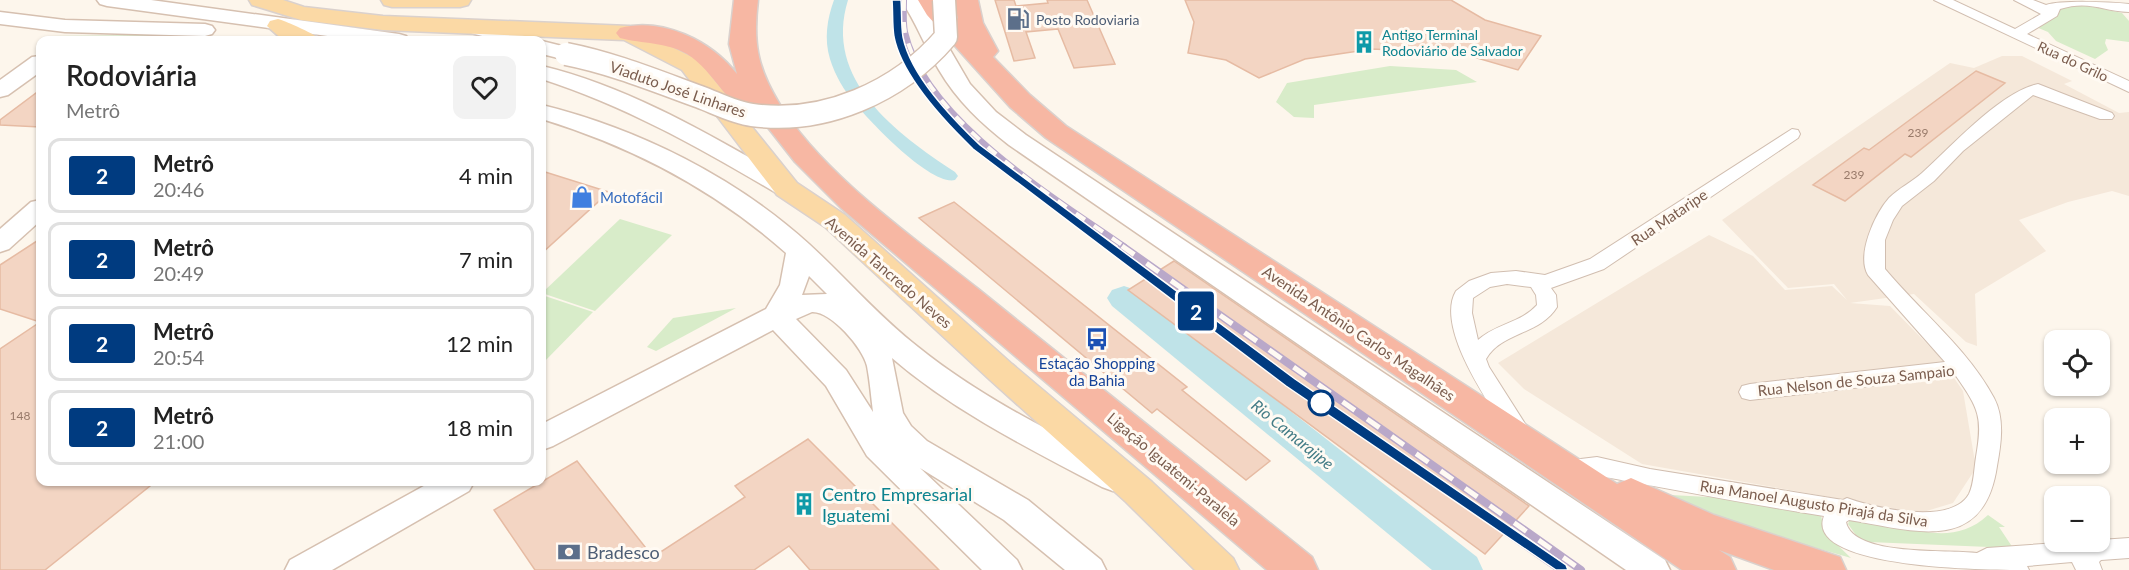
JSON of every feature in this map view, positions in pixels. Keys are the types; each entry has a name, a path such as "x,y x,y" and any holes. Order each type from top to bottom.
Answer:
{"highway":[{"name":"Avenida Tancredo Neves","path":"746,0 742,48 745,58 761,96 793,142 858,206 1052,368"},
{"name":"Avenida Antônio Carlos Magalhães","path":"930,0 936,10 1036,116 1091,158 1181,213 1715,570"},
{"name":"Avenida Antônio Carlos Magalhães","path":"966,0 971,22 979,41 1008,87"},
{"path":"629,33 664,36 695,48 714,62 736,90 780,124"},
{"name":"Ligação Iguatemi-Paralela","path":"1052,368 1297,570"},
{"path":"1528,446 1701,527 1824,570"}],"main road":[{"path":"107,0 361,36"},
{"path":"260,0 301,13 383,22 629,33 690,65 787,189"},
{"path":"392,0 460,0"},
{"path":"910,0 966,93 987,118 1020,143 1066,171 1653,570"},
{"name":"Viaduto José Linhares","path":"566,54 596,60 750,115 799,117 862,101 928,58 946,37 944,0"},
{"path":"0,20 48,36"},
{"path":"0,20 65,26 185,28 235,36"},
{"path":"278,26 295,36"},
{"path":"471,27 504,36"},
{"path":"546,48 566,54"},
{"path":"546,53 566,54"},
{"path":"0,90 36,65"},
{"name":"Avenida Tancredo Neves","path":"546,73 600,92 653,115 787,189 836,222 1139,492 1220,570"},
{"name":"Avenida Tancredo Neves","path":"546,114 659,156 742,202 799,250 864,316 923,368 981,408 1139,492"},
{"path":"0,243 36,212"},
{"path":"776,316 794,288 798,275 799,250"},
{"path":"546,436 776,316 816,302 832,305 842,312 873,347 881,364 888,414 900,434 916,450 1016,510 1089,570"},
{"path":"776,316 836,378 878,447 1005,570"},
{"path":"302,570 451,486"}],"street":[{"name":"Rua do Grilo","path":"1941,0 2129,87"},
{"path":"2021,0 2052,13"},
{"path":"2052,13 2053,6 2078,0 2099,0 2114,8 2127,3"},
{"path":"2017,34 2052,13"},
{"name":"Rua Manoel Augusto Pirajá da Silva","path":"1572,467 1597,466 1650,478 1847,508 1919,522 1937,522 1961,516 1973,505 1983,487 1990,428 1985,402 1962,368 1875,270 1876,240 1896,202 1928,177 1957,147 2028,90 2038,89 2106,116"},
{"name":"Rua Mataripe","path":"1528,446 1496,396 1476,358 1462,322 1464,296 1476,284 1497,278 1520,278 1538,282 1574,274 1597,264 1792,134"},
{"path":"1476,358 1480,347 1489,339 1531,323 1542,315 1547,307 1546,295 1538,282"},
{"name":"Rua Nelson de Souza Sampaio","path":"1750,392 1962,368"},
{"path":"1847,508 1834,519 1834,531 1848,547 1863,554 1958,561 2016,570 2129,548"},
{"path":"1958,561 2094,556"}],"shaded area":[{"path":"2002,56 2022,56 2072,81 2064,84 2119,113 2129,112 2129,196 2112,191 2068,202 2019,220 2046,251 1975,294 1977,346 1966,342 1914,294 1850,303 1890,306 1939,356 1963,391 1976,468 1953,503 1920,513 1642,464 1524,389 1498,363 1709,235 1753,256 1785,290 1832,286 1847,300 1834,284 1788,288 1722,220 1950,63 1974,68"}],"green space":[{"path":"2080,4 2122,13 2129,21 2129,42 2106,39 2108,50 2095,59 2056,41 2048,32 2036,27 2056,7"},
{"path":"156,35 154,36 50,36"},
{"path":"1390,66 1456,70 1477,82 1314,105 1314,118 1294,117 1276,102 1287,83"},
{"path":"620,219 672,235 595,311 546,294 546,289"},
{"path":"546,296 593,312 546,360"},
{"path":"736,308 656,351 647,347 673,318"},
{"path":"1671,495 1745,499 1820,511 1825,533 1851,558 1712,518"},
{"path":"1988,515 2005,527 1999,527 2013,548 1869,542 1858,538 1848,524 1850,519 1868,520 1921,531 1955,532 1972,526"}],"building":[{"path":"995,0 1014,0 1016,6 1048,3 1047,0 1087,0 1115,64 1074,68 1058,29 1026,32 1035,58 1014,61"},
{"name":"Antigo Terminal Rodoviário de Salvador","path":"1185,0 1451,0 1485,20 1541,36 1518,70 1460,53 1372,49 1305,59 1259,78 1226,60 1188,53 1194,22"},
{"path":"1976,71 2005,83 1911,157 1905,154 1845,201 1813,185 1864,148 1869,150"},
{"path":"36,93 36,127 0,125 0,120"},
{"path":"546,172 609,192 546,249"},
{"name":"Estação Shopping da Bahia","path":"954,202 1187,387 1182,390 1270,461 1246,480 1157,409 1152,413 919,218"},
{"path":"36,242 36,321 0,309 0,265"},
{"path":"1174,261 1529,506 1485,554 1128,290"},
{"path":"36,325 36,486 150,486 45,570 0,570 0,349"},
{"name":"Centro Empresarial Iguatemi","path":"808,439 939,570 810,570 789,546 754,570 535,570 494,510 535,486 546,486 546,479 577,461 653,557 745,497 735,486"}],"waterway":[{"path":"841,0 834,37 837,58 846,79 875,117 894,135 949,176"},
{"name":"Rio Camarajipe","path":"1124,298 1462,570"}],"railway":[{"path":"904,0 905,32 917,64 938,96 965,126 996,154 1030,181 1125,247"},
{"path":"1122,246 1581,570"},
{"path":"1122,256 1291,382 1561,570"}],"metro line":[{"name":"2","path":"897,0 896,23 899,38 916,75 940,112 977,147 1291,382 1561,570"}],"place":[{"name":"Posto Rodoviaria","path":"1018,19"},
{"name":"Antigo Terminal Rodoviário de Salvador","path":"1364,42"},
{"name":"Motofácil","path":"582,197"},
{"name":"Estação Shopping da Bahia","path":"1097,339"},
{"name":"Centro Empresarial Iguatemi","path":"804,504"},
{"name":"Bradesco","path":"569,552"}]}
